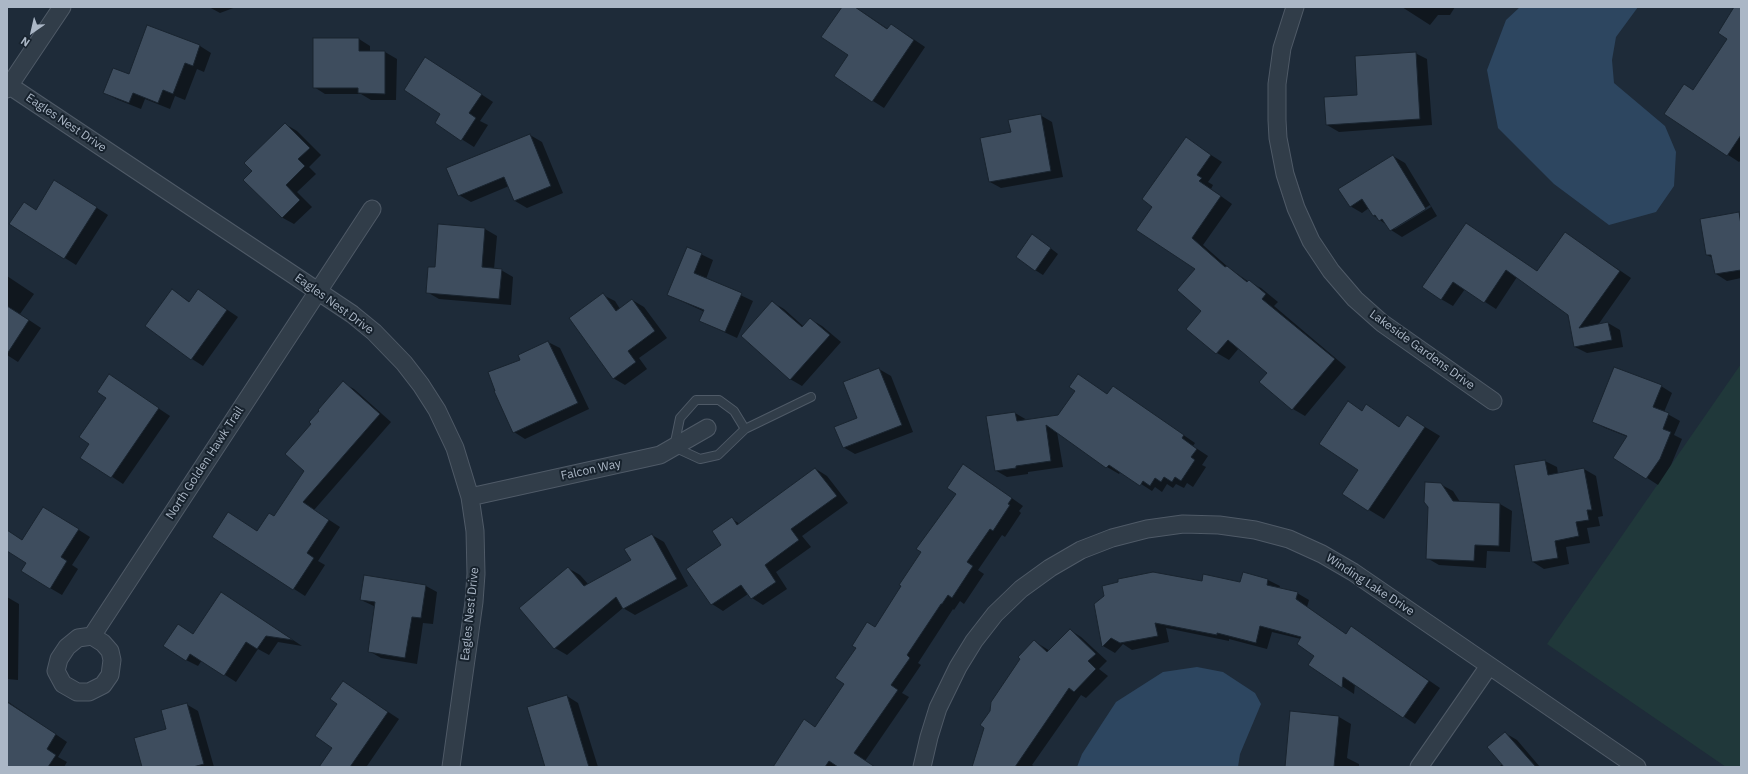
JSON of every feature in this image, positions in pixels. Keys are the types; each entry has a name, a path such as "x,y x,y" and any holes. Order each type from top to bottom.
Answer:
{"street":[{"path":"8,86 62,7"},
{"name":"Lakeside Gardens Drive","path":"1295,7 1282,48 1277,84 1278,138 1285,174 1296,208 1312,241 1331,271 1355,299 1382,323 1493,401"},
{"name":"Eagles Nest Drive","path":"8,86 352,314 374,332 404,363 437,410 455,448 470,497 475,531 476,574 451,767"},
{"name":"North Golden Hawk Trail","path":"92,636 372,209"},
{"name":"Falcon Way","path":"470,497 660,455 707,428"},
{"name":"Winding Lake Drive","path":"922,767 938,708 958,667 974,641 995,614 1021,589 1050,568 1081,550 1112,538 1147,529 1183,524 1219,524 1255,530 1289,539 1322,554 1353,572 1637,767"},
{"path":"1419,767 1489,666"}],"lane":[{"path":"745,429 734,411 719,400 696,400 680,418 674,447 700,459 718,455 745,429 811,397"}],"green space":[{"path":"1741,364 1741,767 1726,767 1547,644"}],"water":[{"path":"1520,7 1638,7 1616,37 1612,60 1614,83 1665,126 1676,152 1674,186 1656,212 1609,225 1554,184 1498,128 1487,70 1506,20"},
{"path":"1197,667 1223,672 1255,693 1261,704 1240,754 1238,767 1077,767 1082,754 1116,702 1163,672"}],"building":[{"path":"842,7 855,7 887,29 891,24 914,40 872,102 834,76 848,55 821,37"},
{"path":"1734,7 1741,7 1741,135 1727,156 1664,114 1684,84 1693,90 1727,39 1718,33"},
{"path":"147,25 200,45 193,66 185,63 173,94 163,90 158,103 133,93 129,103 103,93 113,68 129,74"},
{"path":"313,38 359,38 359,51 385,51 385,94 358,93 358,88 313,88"},
{"path":"1416,52 1420,119 1326,125 1324,97 1357,95 1355,56"},
{"path":"425,57 482,94 469,113 476,118 461,141 435,123 440,114 404,90"},
{"path":"1041,114 1051,171 989,182 980,138 1011,132 1008,120"},
{"path":"285,123 310,148 298,159 305,166 286,185 300,200 282,218 243,180 252,171 244,163"},
{"path":"530,134 551,186 514,201 504,177 458,196 446,168"},
{"path":"1186,137 1211,155 1197,175 1202,178 1199,181 1221,196 1192,238 1225,267 1227,266 1247,282 1249,280 1266,294 1262,299 1335,359 1292,410 1259,382 1267,373 1228,340 1216,354 1186,329 1201,311 1177,290 1195,269 1136,230 1152,207 1142,199"},
{"path":"1393,155 1426,209 1390,231 1382,219 1379,221 1375,215 1373,216 1362,199 1350,207 1338,189"},
{"path":"54,180 97,207 64,259 9,224 24,202 36,210"},
{"path":"1739,212 1741,225 1741,270 1715,274 1711,255 1706,255 1700,219"},
{"path":"1466,223 1537,271 1565,232 1620,271 1579,328 1608,322 1612,340 1574,347 1568,315 1506,270 1484,303 1453,282 1441,300 1422,287"},
{"path":"438,224 485,228 482,267 502,269 499,299 426,293 428,267 435,267"},
{"path":"1032,234 1051,248 1035,271 1016,257"},
{"path":"687,247 702,253 694,273 742,293 725,332 699,321 704,310 667,295"},
{"path":"172,289 189,302 198,289 227,310 191,360 145,326"},
{"path":"603,293 616,311 632,299 655,331 628,351 636,362 613,379 569,318"},
{"path":"772,301 802,327 810,318 830,335 790,380 741,336"},
{"path":"7,306 29,320 7,354"},
{"path":"548,341 578,403 513,433 494,391 488,372 520,360 518,355"},
{"path":"1614,367 1662,385 1653,407 1669,413 1663,429 1671,432 1660,459 1646,479 1613,458 1627,436 1592,422"},
{"path":"879,368 902,425 843,448 834,427 857,418 843,382"},
{"path":"109,374 159,408 111,478 80,458 89,444 79,437 106,398 97,392"},
{"path":"1078,374 1107,394 1113,386 1184,435 1182,438 1197,449 1191,457 1195,460 1181,481 1175,477 1172,482 1164,477 1161,482 1155,478 1150,486 1143,481 1140,486 1109,465 1106,468 1046,425 1051,461 1016,466 1016,468 995,471 986,416 1015,412 1017,421 1058,415 1075,391 1069,387"},
{"path":"343,381 380,414 303,502 329,520 307,553 314,558 293,590 212,537 228,512 257,531 269,513 274,516 304,471 285,454 311,424 309,422"},
{"path":"1348,401 1362,411 1366,404 1399,427 1407,415 1425,427 1368,511 1342,494 1358,470 1319,444"},
{"path":"1545,460 1548,475 1584,468 1592,510 1587,510 1589,520 1576,522 1579,536 1555,541 1558,558 1532,562 1514,465"},
{"path":"963,464 1012,498 1008,504 1010,505 993,531 990,529 967,562 973,566 952,598 948,595 907,655 910,658 891,685 898,690 854,753 875,767 838,767 829,761 825,767 773,767 804,719 815,727 844,684 835,678 856,648 852,646 867,622 875,627 901,586 899,585 921,552 916,549 956,494 947,488"},
{"path":"815,468 837,496 791,529 799,540 765,565 776,582 751,599 741,585 711,605 686,569 721,545 712,531 732,517 737,525"},
{"path":"1425,482 1441,483 1453,501 1500,503 1499,546 1475,545 1474,561 1426,559 1428,507 1424,502"},
{"path":"43,507 79,529 61,557 67,561 50,589 21,571 26,563 7,551 7,530 22,540"},
{"path":"652,534 677,579 623,609 616,597 554,649 519,608 568,567 584,586 631,560 624,549"},
{"path":"1153,572 1202,581 1203,574 1240,582 1243,572 1268,579 1267,585 1298,592 1296,599 1346,634 1351,626 1429,681 1403,718 1343,677 1342,688 1308,665 1314,656 1297,644 1301,637 1260,626 1256,643 1217,633 1217,635 1155,623 1158,636 1120,643 1111,638 1102,647 1094,604 1104,596 1102,586 1118,582 1118,579"},
{"path":"364,575 426,585 421,618 412,617 405,658 368,652 375,602 360,600"},
{"path":"221,592 293,640 266,636 257,649 246,642 224,676 190,654 186,661 163,646 178,624 193,634"},
{"path":"1070,629 1096,654 1088,661 1096,669 1074,692 1069,688 1015,767 972,767 984,728 980,725 990,711 991,702 1020,659 1018,657 1034,640 1047,652"},
{"path":"343,681 388,712 350,767 319,767 332,748 315,736 337,704 330,699"},
{"path":"567,695 589,767 545,767 527,707"},
{"path":"7,702 56,734 47,749 56,755 48,767 7,767"},
{"path":"187,703 204,764 193,767 142,767 134,738 166,729 161,710"},
{"path":"1290,711 1339,716 1334,767 1285,767"},
{"path":"1505,732 1536,767 1504,767 1487,747"}]}
